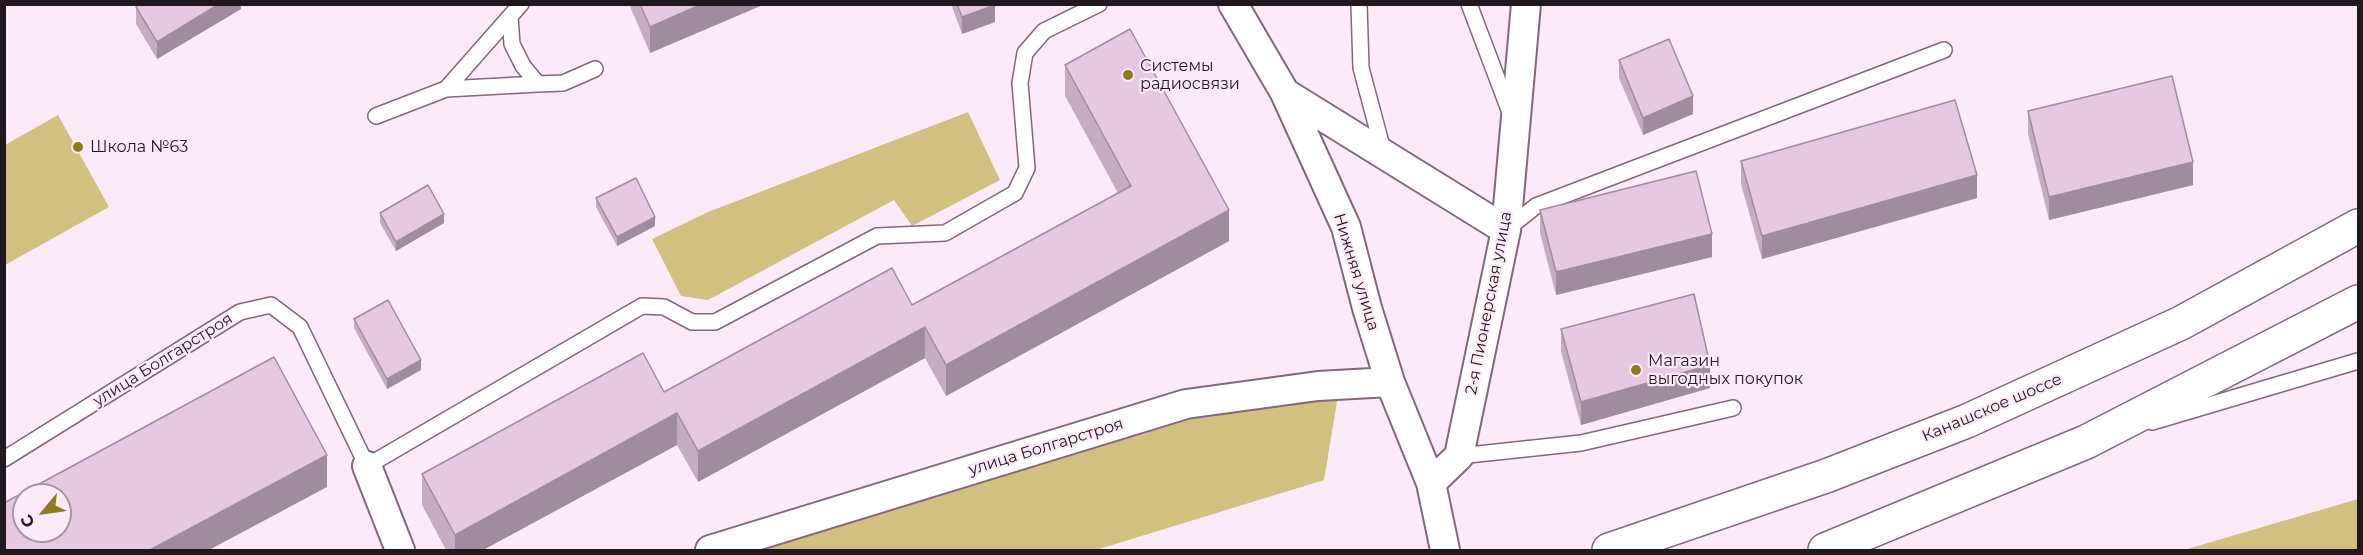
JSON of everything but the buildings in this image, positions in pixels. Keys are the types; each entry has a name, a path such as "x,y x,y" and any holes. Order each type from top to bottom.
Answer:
{"main road":[{"name":"Канашское шоссе","path":"1609,550 1826,476 1967,421 2181,323 2358,226"},
{"path":"1825,550 2086,442 2358,302"}],"street":[{"name":"Нижняя улица","path":"1233,4 1285,93 1346,227 1367,308 1390,382 1431,483"},
{"name":"2-я Пионерская улица","path":"1460,456 1506,230 1526,4"},
{"path":"1285,93 1506,230"},
{"name":"улица Болгарстроя","path":"710,550 1186,404 1318,386 1390,382"},
{"path":"1445,550 1431,483 1460,456"},
{"name":"улица Болгарстроя","path":"367,466 400,550"}],"lane":[{"path":"446,89 521,4"},
{"path":"367,466 642,306 664,306 692,322 715,322 877,236 945,233 1015,194 1028,168 1020,82 1025,53 1044,31 1099,4"},
{"path":"1359,4 1361,68 1384,155"},
{"path":"1469,4 1515,126"},
{"path":"510,16 512,44 523,66 538,84"},
{"path":"1506,230 1536,206 1944,50"},
{"path":"376,116 446,89 563,83 595,69"},
{"name":"улица Болгарстроя","path":"4,459 240,312 272,305 300,327 367,466"},
{"path":"2086,442 2358,361"},
{"path":"1460,456 1581,443 1733,408"}],"shaded area":[{"path":"968,112 1000,180 912,226 894,200 708,300 681,296 652,239 708,212"},
{"path":"58,115 109,207 5,265 5,145"},
{"path":"1342,371 1324,480 1096,550 741,550"},
{"path":"2358,499 2358,550 2184,550"}],"place":[{"name":"Системы радиосвязи","path":"1128,75"},
{"name":"Школа №63","path":"78,147"},
{"name":"Магазин выгодных покупок","path":"1636,370"}]}
